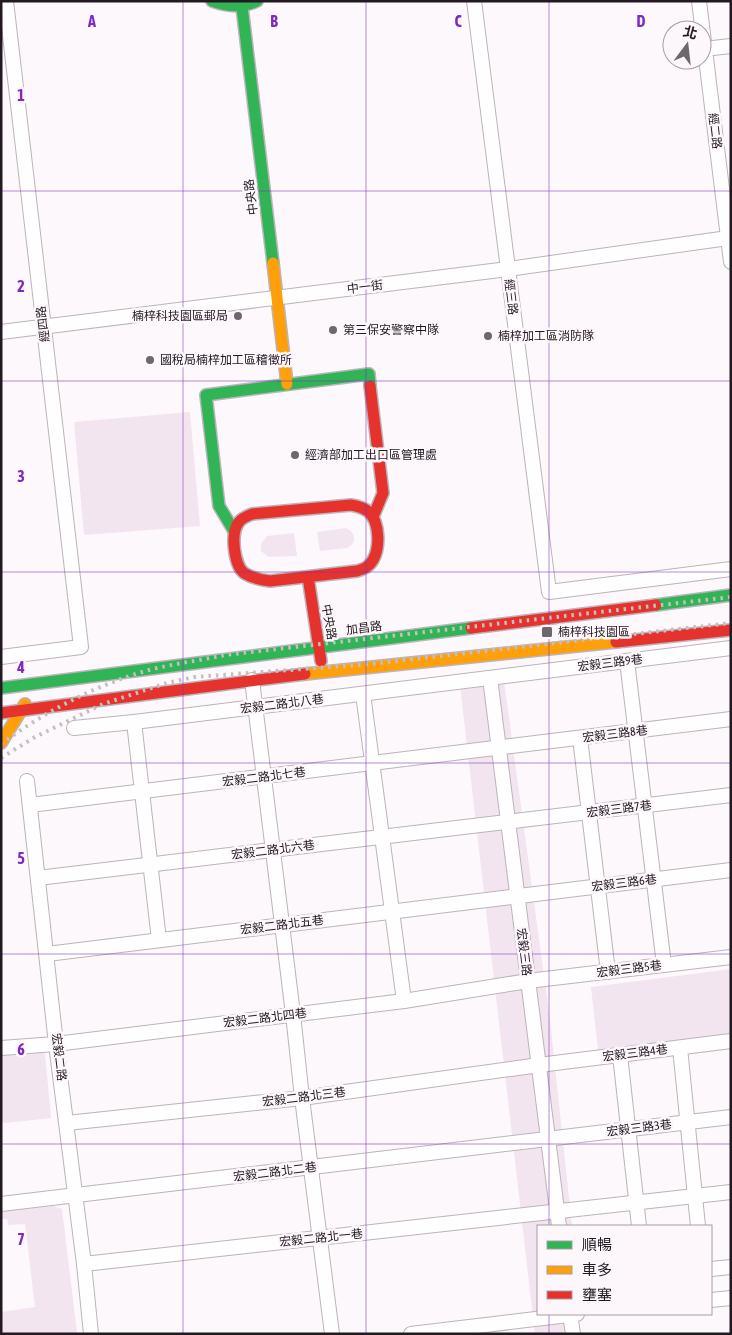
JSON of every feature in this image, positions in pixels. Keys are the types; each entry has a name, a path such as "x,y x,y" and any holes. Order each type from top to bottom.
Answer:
{"street":[{"name":"經四路","path":"1,657 81,647 6,1"},
{"path":"212,1 228,6 242,7 257,1"},
{"name":"經三路","path":"474,1 549,592 731,569"},
{"name":"經二路","path":"699,1 701,20"},
{"name":"中央路","path":"242,7 287,384"},
{"path":"712,48 731,46"},
{"name":"經二路","path":"708,70 725,165 728,238 731,262"},
{"name":"中一街","path":"1,332 508,269 728,238"},
{"path":"234,531 219,506 206,395 368,374 383,493 373,517"},
{"path":"351,505 360,506 373,517 378,541 375,558 368,566 357,571 270,581 259,580 243,572 238,563 233,542 234,531 237,523 243,518 262,512 351,505"},
{"name":"中央路","path":"308,577 323,672"},
{"name":"加昌路","path":"5,687 731,595"},
{"path":"1,713 252,680 731,630"},
{"name":"宏毅三路9巷","path":"490,678 731,648"},
{"path":"627,661 664,965"},
{"name":"宏毅二路北八巷","path":"74,728 490,678"},
{"name":"宏毅三路","path":"490,678 559,1225"},
{"path":"252,680 332,1334"},
{"path":"1,743 36,684"},
{"path":"1,702 5,687"},
{"path":"363,694 404,1001"},
{"name":"宏毅三路8巷","path":"498,748 731,719"},
{"path":"134,722 159,940"},
{"path":"580,738 608,972"},
{"name":"宏毅二路北七巷","path":"30,805 498,748"},
{"name":"宏毅二路","path":"27,781 91,1334"},
{"name":"宏毅三路7巷","path":"508,822 731,795"},
{"name":"宏毅二路北六巷","path":"38,878 508,822"},
{"name":"宏毅三路6巷","path":"517,896 731,870"},
{"name":"宏毅二路北五巷","path":"47,954 517,896"},
{"name":"宏毅三路5巷","path":"528,981 731,957"},
{"name":"宏毅二路北四巷","path":"1,1048 56,1044 404,1001 528,981"},
{"name":"宏毅三路4巷","path":"539,1065 731,1041"},
{"path":"680,1048 686,1123 698,1225"},
{"path":"620,1055 639,1225"},
{"name":"宏毅二路北三巷","path":"67,1123 302,1098 539,1065"},
{"name":"宏毅三路3巷","path":"548,1139 731,1118"},
{"name":"宏毅二路北二巷","path":"1,1204 548,1139"},
{"name":"宏毅二路北一巷","path":"84,1264 731,1192"},
{"path":"712,1270 731,1267"},
{"path":"712,1300 731,1298"},
{"path":"412,1334 562,1315"},
{"path":"570,1315 573,1334"}],"shaded area":[{"path":"190,412 200,526 84,535 74,422"},
{"path":"346,528 352,533 354,538 350,546 320,551 317,532"},
{"path":"294,533 297,556 269,557 261,551 261,544 267,536"},
{"path":"504,681 550,1020 572,1225 537,1225 537,1315 564,1315 566,1334 535,1334 460,685"},
{"path":"731,969 731,1034 598,1050 591,987"},
{"path":"1,1047 39,1048 45,1054 51,1118 5,1123 1,1121"},
{"path":"53,1206 62,1209 77,1333 1,1334 1,1312 35,1307 25,1224 8,1225 7,1219 1,1219 1,1211"}],"railway":[{"path":"1,744 34,722 86,693 152,669 225,655 731,597"},
{"path":"1,758 35,737 103,704 167,683 195,677 370,664 731,623"}],"traffic: fast":[{"path":"212,1 235,6 257,1"},
{"path":"242,7 273,263"},
{"path":"234,531 219,506 206,395 369,374 370,386"},
{"path":"656,605 731,595"},
{"path":"1,688 471,628"}],"traffic: slow":[{"path":"273,263 287,384"},
{"path":"305,674 616,642"},
{"path":"1,743 25,704"}],"traffic: jam":[{"path":"370,386 383,493 373,517"},
{"path":"351,505 369,512 377,529 377,549 371,562 366,567 357,571 270,581 250,576 241,569 234,548 234,540 236,527 245,517 252,514 351,505"},
{"path":"308,577 321,661"},
{"path":"471,628 656,605"},
{"path":"616,642 731,630"},
{"path":"1,713 305,674"}],"place":[{"name":"楠梓科技園區郵局","path":"238,316"},
{"name":"第三保安警察中隊","path":"333,330"},
{"name":"楠梓加工區消防隊","path":"488,336"},
{"name":"國稅局楠梓加工區稽徵所","path":"150,360"},
{"name":"經濟部加工出口區管理處","path":"295,455"},
{"name":"楠梓科技園區","path":"547,632"}]}
